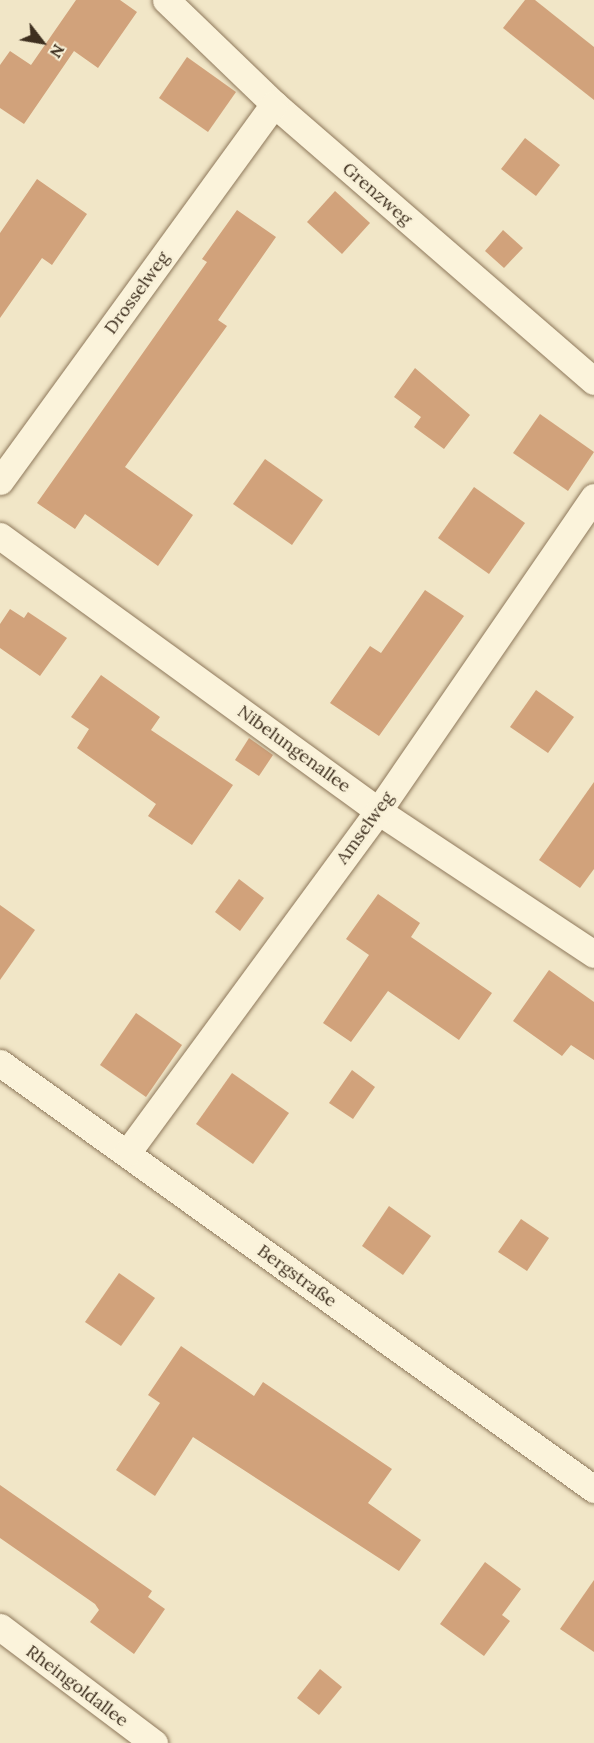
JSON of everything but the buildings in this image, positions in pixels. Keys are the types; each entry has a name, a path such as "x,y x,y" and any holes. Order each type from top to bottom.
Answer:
{"street":[{"name":"Grenzweg","path":"166,0 274,104 594,381"},
{"name":"Drosselweg","path":"0,481 274,104"},
{"name":"Amselweg","path":"127,1153 378,811 594,497"},
{"name":"Nibelungenallee","path":"0,536 378,811 594,954"},
{"name":"Bergstraße","path":"0,1063 594,1489"},
{"name":"Rheingoldallee","path":"0,1627 154,1743"}]}
